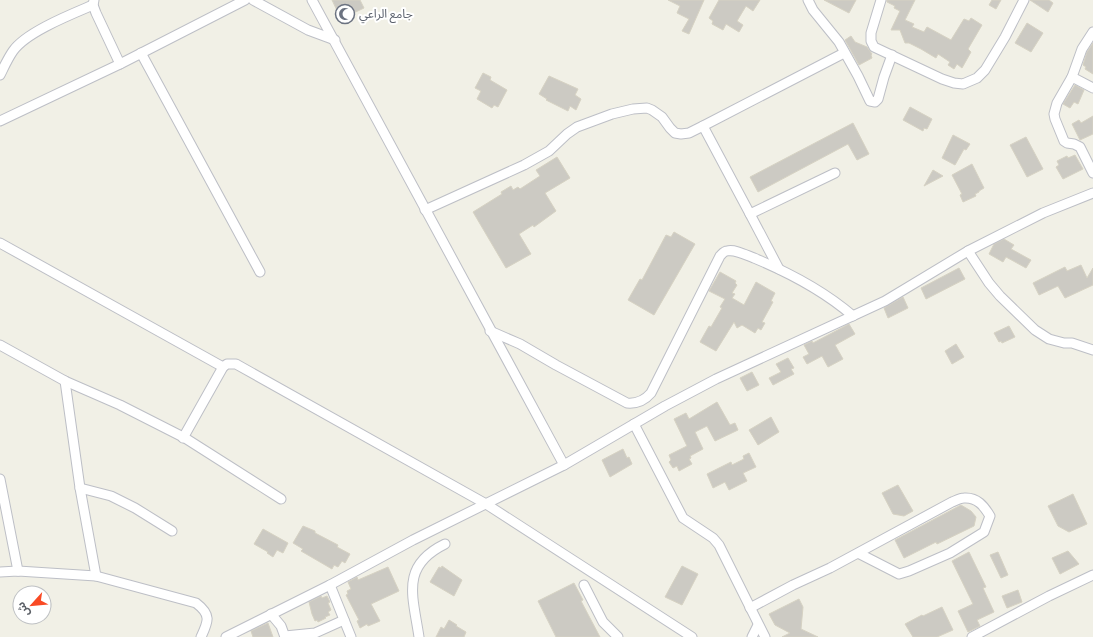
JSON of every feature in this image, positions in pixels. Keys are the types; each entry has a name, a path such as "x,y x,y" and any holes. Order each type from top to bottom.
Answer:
{"street":[{"path":"0,121 120,64 245,0"},
{"path":"253,0 301,26 334,40"},
{"path":"312,0 490,331 564,465"},
{"path":"808,0 813,10 839,42 858,76 868,99 873,102 878,99 892,55"},
{"path":"881,0 871,33 871,41 874,47 942,79 963,84 977,78 986,70 1024,0"},
{"path":"0,75 14,50 22,42 38,31 93,2 120,64"},
{"path":"1093,32 1082,50 1072,77 1057,103 1054,114 1064,141 1080,147 1093,173"},
{"path":"141,53 260,272"},
{"path":"425,210 524,165 549,151 577,127 612,114 632,109 647,108 662,117 675,133 689,133 844,53"},
{"path":"1072,77 1093,88"},
{"path":"703,126 779,269"},
{"path":"750,214 835,174"},
{"path":"226,637 330,585 413,540 564,465 665,406 716,379 884,301 968,251 1043,213 1093,193"},
{"path":"0,243 223,367"},
{"path":"490,331 520,344 627,403 636,403 647,398 651,393 720,256 727,250 740,253 796,277 837,303 853,316"},
{"path":"968,251 989,283 1000,296 1035,330 1048,339 1064,343 1072,343 1093,350"},
{"path":"0,345 66,381 120,405 184,438 281,499"},
{"path":"184,438 223,367 227,364 236,364 486,504 692,637"},
{"path":"66,381 80,488 96,576"},
{"path":"634,424 682,518 713,538 719,544 765,637"},
{"path":"0,479 18,571"},
{"path":"80,488 111,496 136,508 172,531"},
{"path":"750,608 858,553 952,502 964,498 975,500 983,505 990,516 984,532 950,553 909,572 899,574 858,553"},
{"path":"419,637 412,581 415,570 423,558 436,548 445,544"},
{"path":"0,572 18,571 96,576 196,603 202,607 208,623 201,637"},
{"path":"972,637 1049,596 1093,575"},
{"path":"330,585 351,637"},
{"path":"584,585 603,622 618,637"},
{"path":"271,614 281,626 285,637 315,633 344,620"},
{"path":"752,637 758,624"}],"building":[{"name":"جامع الراعي","path":"332,0 360,0 364,8 341,19"},
{"path":"668,0 704,0 689,34 682,31 689,19 677,13 680,6"},
{"path":"719,0 760,0 753,11 746,6 737,21 743,25 739,32 726,24 723,30 712,24 713,21 709,18"},
{"path":"824,0 856,0 849,13"},
{"path":"887,0 915,0 905,20 914,24 912,27 924,32 927,27 951,40 964,19 969,21 971,18 982,25 968,49 971,52 962,68 957,64 954,69 948,65 950,62 938,54 936,58 909,43 905,43 900,30 891,30 900,11 894,8 895,6 887,2"},
{"path":"992,0 1001,0 996,9 989,5"},
{"path":"1030,0 1049,0 1053,3 1048,12"},
{"path":"1027,23 1043,33 1031,52 1015,43"},
{"path":"851,36 855,42 867,47 872,54 872,58 859,65 845,40"},
{"path":"1093,43 1093,74 1085,69 1086,67 1083,65 1087,52"},
{"path":"483,73 491,77 490,80 507,90 498,107 494,105 492,108 477,99 481,91 475,88"},
{"path":"549,76 578,89 575,95 581,99 576,110 570,106 568,111 546,100 547,99 539,94"},
{"path":"1075,85 1084,90 1078,104 1074,102 1070,108 1063,104"},
{"path":"910,107 932,119 927,129 924,128 923,131 903,120"},
{"path":"1093,116 1093,134 1080,140 1072,124 1079,120 1081,123"},
{"path":"853,123 869,154 857,160 848,144 758,192 750,177"},
{"path":"953,135 970,144 966,150 964,149 955,165 942,158"},
{"path":"1026,137 1043,169 1027,177 1010,145"},
{"path":"1075,155 1083,169 1063,179 1056,167 1059,165 1057,161 1067,156 1068,158"},
{"path":"557,157 570,178 545,193 556,211 534,227 533,225 519,234 531,254 506,268 473,212 502,194 501,192 511,186 513,190 518,187 520,189 540,176 536,170"},
{"path":"972,164 984,188 975,194 976,196 963,202 960,195 962,194 952,175"},
{"path":"933,170 943,176 924,186"},
{"path":"674,232 695,244 654,315 628,300 640,279 642,280 666,235 671,237"},
{"path":"1004,239 1014,245 1011,249 1031,260 1026,268 1006,257 1003,262 989,254 994,244"},
{"path":"1081,265 1087,278 1093,268 1093,285 1065,298 1058,286 1039,295 1033,283 1065,267 1067,271"},
{"path":"959,268 965,279 926,299 921,288"},
{"path":"720,272 736,281 735,283 737,285 732,293 735,294 732,298 744,305 756,282 775,293 771,301 773,302 762,322 765,323 761,330 758,328 755,333 742,325 737,328 734,322 716,351 700,342 709,326 711,327 722,308 720,307 725,299 709,291"},
{"path":"903,297 908,308 888,318 884,308"},
{"path":"849,324 855,334 835,345 843,359 828,367 822,356 807,364 803,357 809,354 804,345 812,341 813,343"},
{"path":"1009,326 1015,337 1002,343 1001,341 999,342 994,333"},
{"path":"956,344 964,357 952,364 945,351"},
{"path":"788,358 794,368 791,369 794,374 773,385 769,378 781,372 776,364"},
{"path":"752,372 759,385 747,391 740,378"},
{"path":"717,402 730,425 735,423 738,430 715,441 707,426 695,432 703,449 690,456 691,458 689,459 692,464 679,471 677,466 673,468 669,462 671,460 669,455 687,446 674,419 686,413 689,419"},
{"path":"771,417 779,432 758,445 749,430"},
{"path":"623,449 627,458 629,457 632,464 610,477 602,460"},
{"path":"749,453 756,467 743,473 747,481 729,490 725,482 713,488 707,474 731,462 732,465 744,459 743,456"},
{"path":"898,485 913,511 904,516 893,514 882,493"},
{"path":"1073,494 1087,524 1069,532 1058,526 1048,506"},
{"path":"961,505 971,511 976,517 974,526 937,544 936,542 904,558 895,540"},
{"path":"303,526 315,531 315,533 338,545 337,547 350,554 345,563 342,561 338,567 334,565 332,569 301,551 303,549 293,543"},
{"path":"263,529 288,543 283,553 277,550 273,557 267,553 268,552 254,544"},
{"path":"1068,551 1079,564 1060,574 1052,558"},
{"path":"969,552 986,587 983,588 994,612 977,620 980,626 968,632 958,611 973,604 952,561"},
{"path":"998,552 1008,575 1001,578 990,555"},
{"path":"442,566 462,580 454,596 430,582 439,567 441,568"},
{"path":"682,566 698,574 682,605 665,597"},
{"path":"388,567 399,591 371,604 380,621 368,626 367,624 360,628 357,621 359,620 346,595 348,594 347,591 351,589 348,582 357,577 358,580"},
{"path":"574,583 583,600 581,601 600,637 556,637 538,601"},
{"path":"1018,590 1022,602 1007,608 1002,596"},
{"path":"321,596 322,598 327,596 330,602 328,603 331,610 328,612 330,615 318,622 317,620 315,621 309,602"},
{"path":"799,599 803,607 801,629 818,637 782,637 790,633 775,625 769,614"},
{"path":"942,607 953,630 937,637 913,637 905,624"},
{"path":"449,620 466,632 464,637 436,637 441,627 444,629"},
{"path":"268,623 273,637 253,637 251,631"}],"place":[{"name":"جامع الراعي","path":"345,14"}]}
